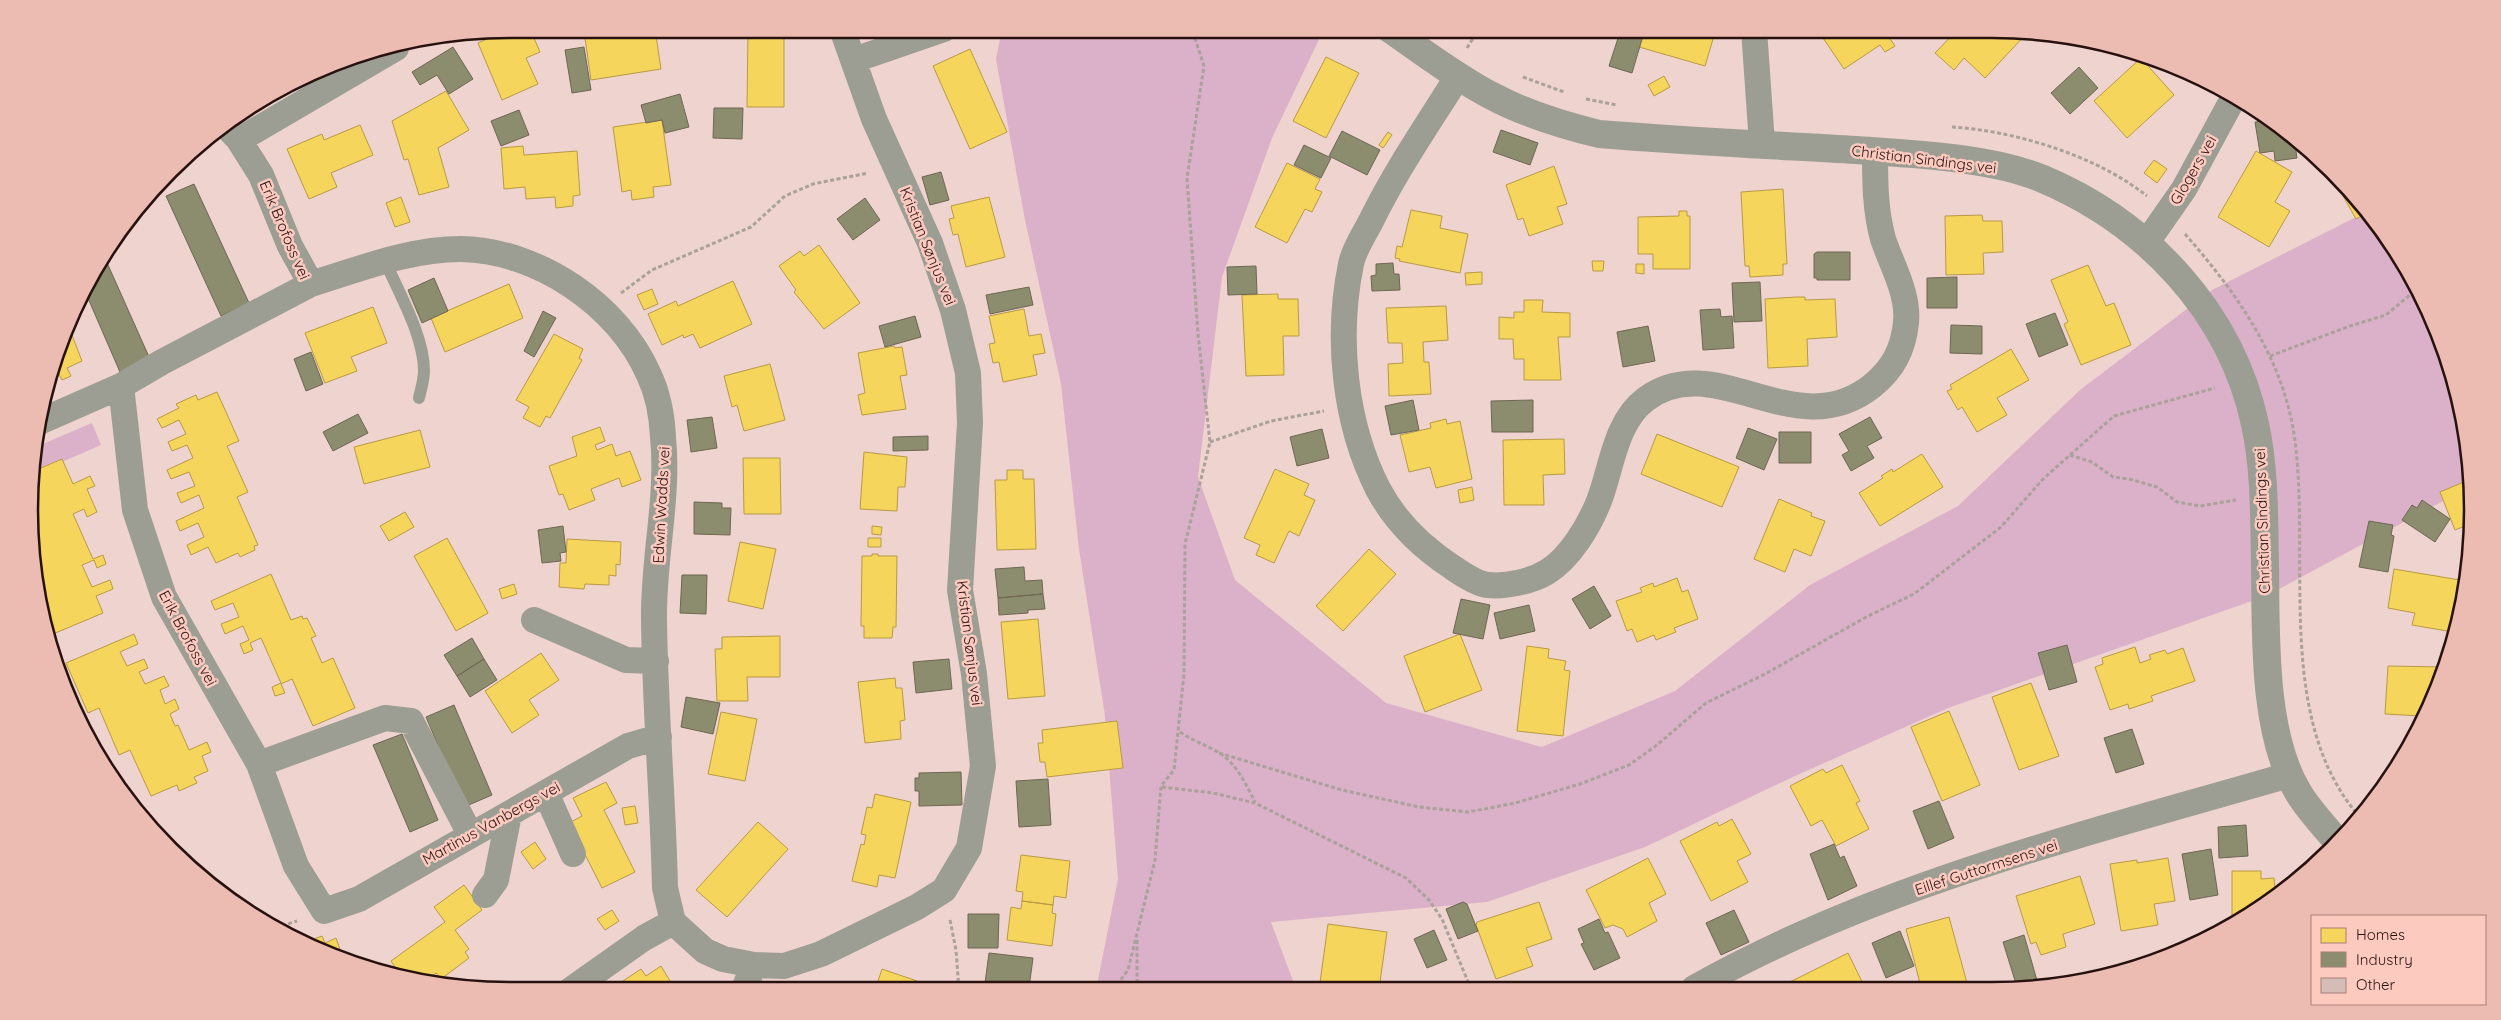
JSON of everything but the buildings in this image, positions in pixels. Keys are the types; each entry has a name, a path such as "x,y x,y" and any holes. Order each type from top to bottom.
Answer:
{"street":[{"name":"Kristian Sønjus vei","path":"673,922 705,951 723,959 754,965 784,966 821,954 917,907 944,890 969,848 983,766 974,674 960,590 970,423 968,373 953,310 933,251 874,119 845,38"},
{"path":"854,60 918,38"},
{"name":"Christian Sindings vei","path":"1403,38 1458,76 1514,106 1557,123 1599,134 1875,151 1995,165 2042,179 2109,214 2147,242 2182,277 2212,319 2243,380 2261,451 2264,495 2266,634 2272,712 2289,775 2298,794 2333,836"},
{"path":"1755,38 1762,144"},
{"path":"232,133 380,57"},
{"path":"1458,76 1389,184 1352,260 1343,312 1344,355 1351,406 1362,447 1379,490 1408,529 1427,550 1458,572 1487,585 1522,582 1548,572 1573,548 1598,504 1616,444 1631,412 1647,398 1669,387 1687,382 1720,385 1777,402 1814,408 1838,405 1864,392 1887,374 1901,351 1907,310 1883,237 1875,198 1875,151"},
{"name":"Glogers vei","path":"2147,242 2184,189 2231,103"},
{"name":"Erik Brofoss vei","path":"47,419 121,386 170,357 310,284 290,246 261,175 232,133"},
{"name":"Edwin Wadds vei","path":"310,284 385,261 422,252 460,249 486,251 516,259 554,275 599,308 614,320 630,341 649,374 660,407 665,464 654,617 666,888 673,922"},
{"name":"Erik Brofoss vei","path":"121,386 135,510 164,597 259,764 296,866 324,911"},
{"path":"534,620 626,660 656,662"},
{"path":"259,764 385,718 411,721 470,834"},
{"name":"Martinus Vanbergs vei","path":"324,911 359,898 628,746 659,737"},
{"name":"Eillef Guttormsens vei","path":"1706,982 1822,925 1898,895 2130,820 2289,775"},
{"path":"546,793 573,854"},
{"path":"484,895 496,880 509,814"},
{"path":"582,982 644,938 673,922"},
{"path":"747,982 754,965"}],"lane":[{"path":"385,261 410,320 423,357 424,373 419,398"}],"path":[{"path":"1119,982 1128,970 1155,860 1161,786 1174,770 1184,674 1185,544 1210,442 1198,334 1187,178 1204,66 1195,38"},
{"path":"1474,38 1467,49 1474,53"},
{"path":"1520,76 1569,94"},
{"path":"1584,98 1626,106"},
{"path":"1945,127 1988,132 2022,139 2070,154 2121,178 2147,196 2167,214 2216,268 2233,292 2270,356 2281,384 2294,432 2299,483 2303,652 2311,718 2319,748 2332,778 2355,811"},
{"path":"599,308 652,270 751,227 785,196 813,184 865,174 894,164"},
{"path":"2270,356 2350,326 2386,316 2411,294"},
{"path":"1179,732 1219,753 1342,790 1419,807 1468,812 1515,803 1580,784 1629,765 1657,745 1706,702 1765,674 1868,616 1914,594 2001,527 2043,479 2114,416 2243,380"},
{"path":"1210,442 1271,421 1351,406"},
{"path":"2070,455 2092,462 2112,477 2129,479 2157,487 2177,502 2200,506 2264,495"},
{"path":"1219,753 1241,775 1255,802"},
{"path":"1161,786 1213,793 1255,802 1406,878 1429,900 1442,919 1468,982"},
{"path":"944,890 956,950 958,982"},
{"path":"1137,933 1137,982"}],"shaded area":[{"path":"1000,38 1320,38 1272,138 1222,277 1198,477 1235,580 1386,703 1542,747 1675,691 1810,585 1958,506 2080,390 2212,290 2360,215 2384,247 2415,301 2428,329 2447,388 2454,418 2463,490 2266,596 1948,708 1795,776 1645,847 1487,902 1271,922 1293,982 1098,982 1118,879 1105,716 1079,549 1061,384 1025,220 996,59"},
{"path":"92,423 101,445 40,472 43,444"}]}
